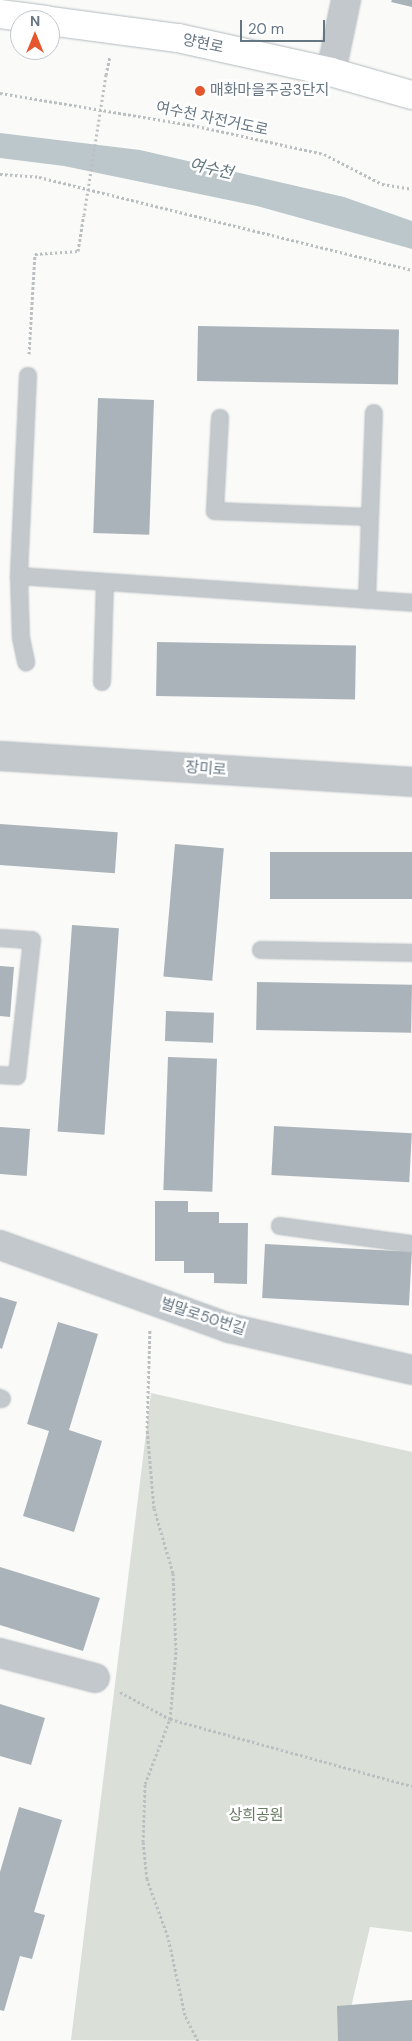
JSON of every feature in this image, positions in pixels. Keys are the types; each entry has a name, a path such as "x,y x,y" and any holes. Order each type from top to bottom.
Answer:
{"main road":[{"name":"양현로","path":"60,21 178,38 331,72 412,95"}],"street":[{"path":"331,72 346,0"},
{"name":"장미로","path":"0,756 412,782"},
{"name":"벌말로50번길","path":"0,1245 229,1328 412,1370"},
{"path":"0,1653 95,1678"}],"lane":[{"path":"26,662 21,638 19,576 28,376"},
{"path":"367,600 374,413"},
{"path":"220,418 215,511 370,517"},
{"path":"19,576 412,603"},
{"path":"102,682 105,582"},
{"path":"0,938 32,940 17,1076 0,1075"},
{"path":"260,950 412,954"},
{"path":"280,1226 412,1244"}],"path":[{"path":"28,376 35,254 78,251 106,75"},
{"name":"여수천 자전거도로","path":"0,93 192,125 324,154 382,184 412,189"},
{"path":"0,174 38,177 343,251 412,270"},
{"path":"151,1300 147,1428 154,1508 173,1573 176,1650 170,1719 145,1784 143,1842 147,1879 168,1937 185,2015 198,2041"},
{"path":"95,1678 170,1719 412,1786"}],"green space":[{"name":"상희공원","path":"151,1393 412,1452 412,1932 370,1927 343,2041 71,2040"}],"water":[{"name":"여수천","path":"0,133 140,150 344,197 412,221 412,249 257,206 64,166 0,158"}],"building":[{"path":"392,0 412,0 412,7 391,2"},
{"path":"198,326 399,330 398,384 197,381"},
{"path":"98,398 154,400 149,535 93,533"},
{"path":"157,642 356,645 355,699 156,696"},
{"path":"0,824 118,832 115,873 0,865"},
{"path":"175,844 224,848 212,981 163,976"},
{"path":"270,852 412,852 412,899 270,899"},
{"path":"72,925 119,928 104,1135 58,1131"},
{"path":"0,966 14,967 10,1017 0,1016"},
{"path":"257,982 412,985 411,1033 256,1030"},
{"path":"166,1011 214,1013 213,1043 165,1041"},
{"path":"168,1057 217,1059 212,1192 163,1190"},
{"path":"274,1126 412,1133 409,1182 271,1175"},
{"path":"0,1127 30,1129 27,1176 0,1174"},
{"path":"155,1201 188,1201 188,1212 219,1212 219,1223 248,1223 247,1284 214,1283 214,1273 184,1273 184,1261 155,1261"},
{"path":"265,1244 412,1252 409,1306 262,1298"},
{"path":"0,1297 17,1302 2,1349 0,1348"},
{"path":"58,1322 98,1334 69,1430 102,1441 74,1532 23,1516 49,1431 27,1424"},
{"path":"0,1567 100,1598 83,1651 0,1625"},
{"path":"0,1704 45,1718 31,1765 0,1756"},
{"path":"19,1807 62,1820 34,1912 45,1915 32,1959 20,1956 4,2011 0,2010 0,1872"},
{"path":"412,2000 412,2041 338,2041 337,2006"}],"place":[{"name":"매화마을주공3단지","path":"200,91"}]}
